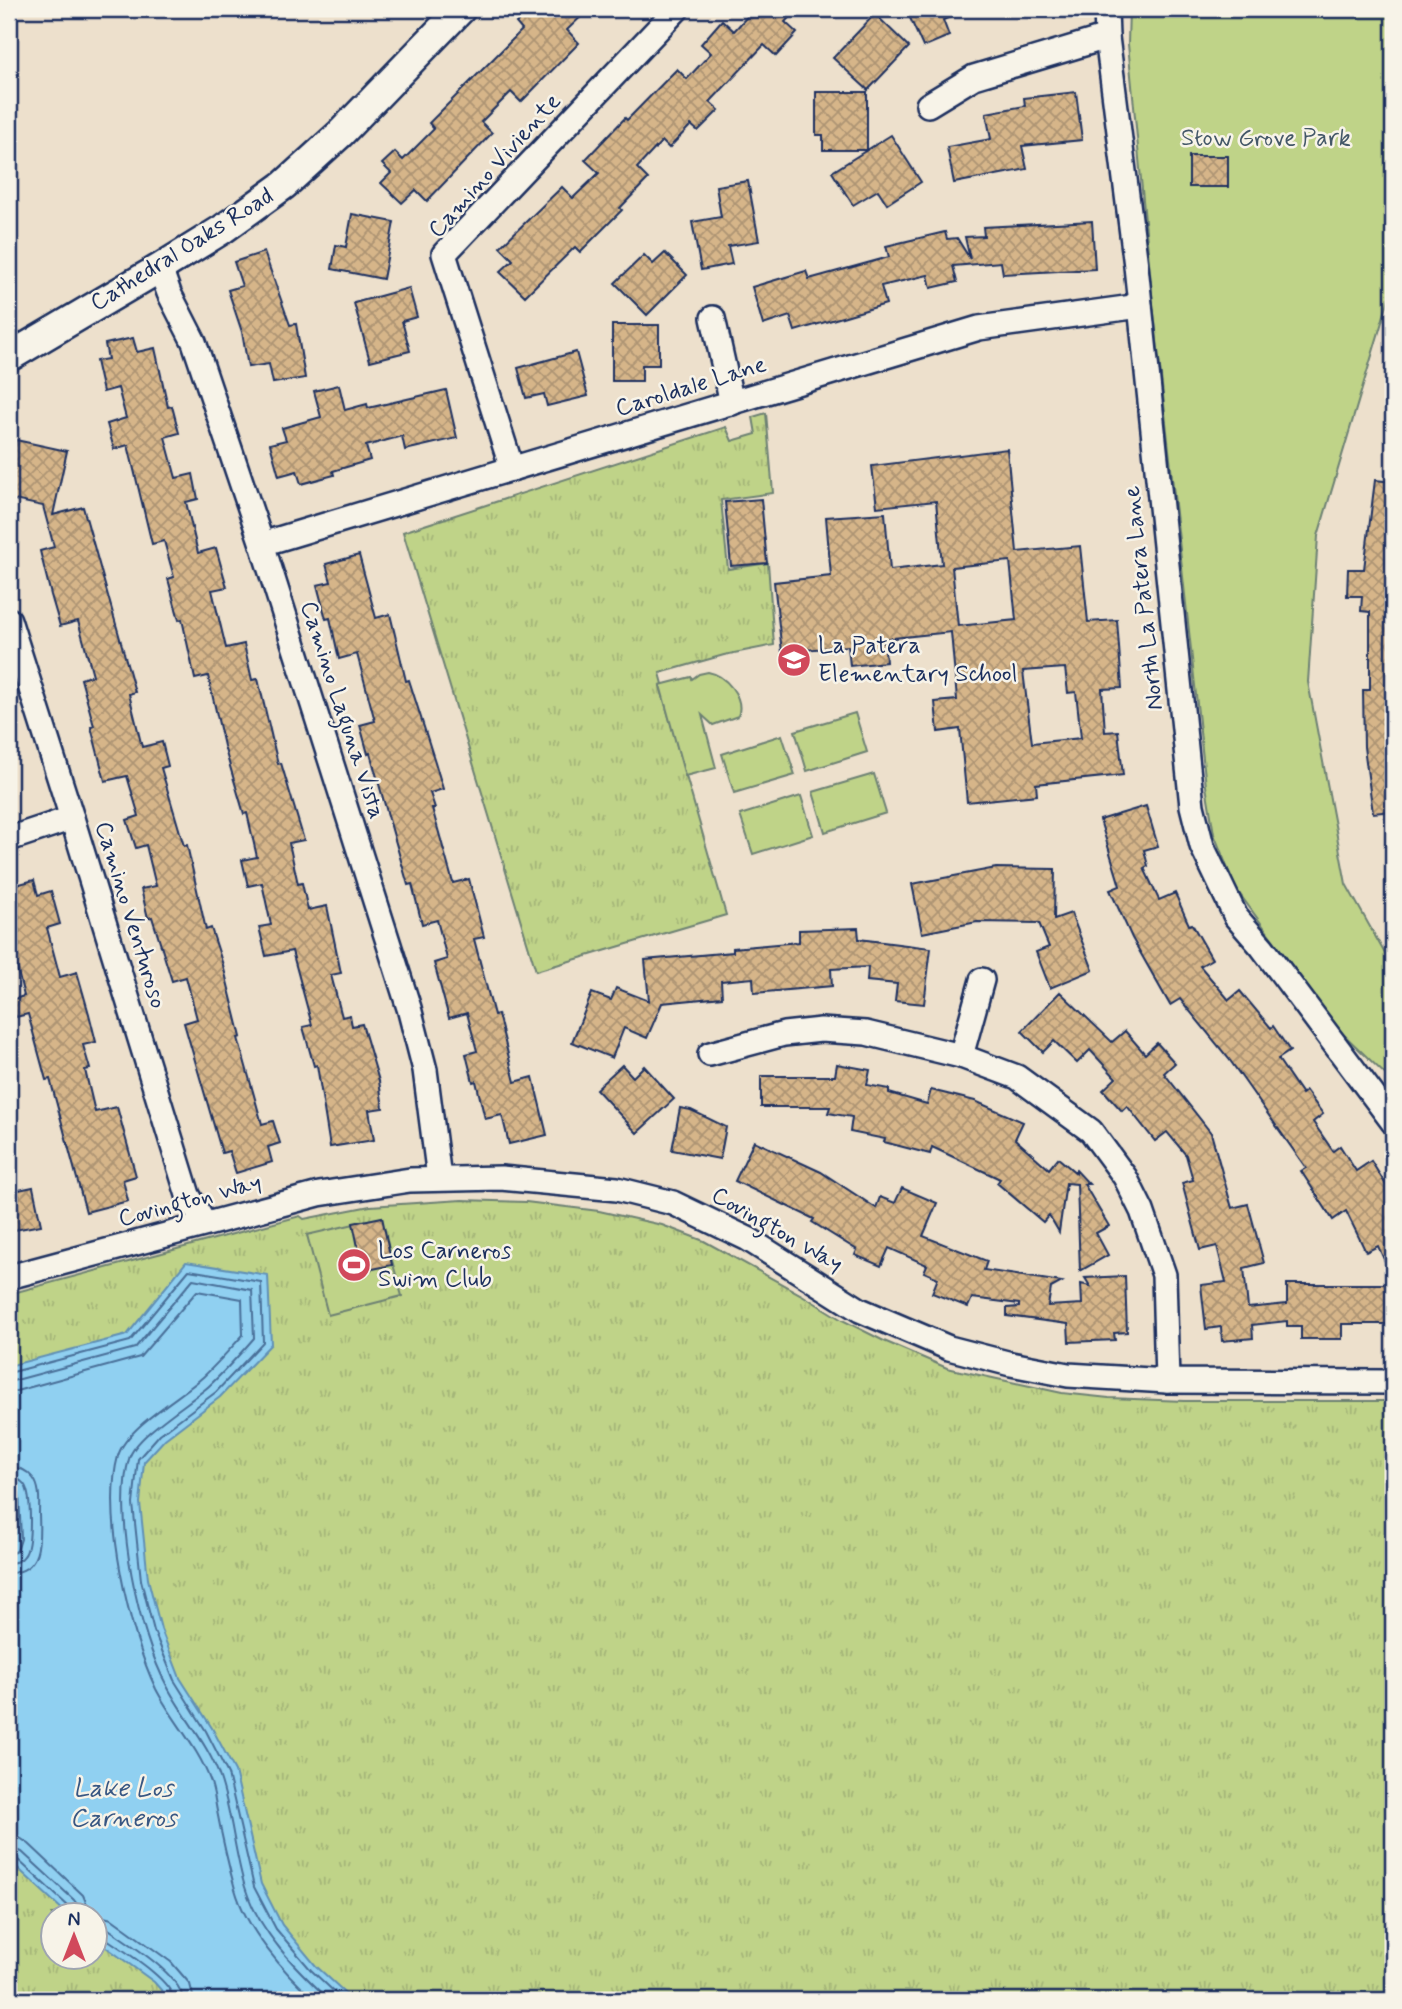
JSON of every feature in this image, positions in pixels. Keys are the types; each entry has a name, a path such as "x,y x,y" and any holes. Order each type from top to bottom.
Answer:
{"main road":[{"name":"Cathedral Oaks Road","path":"9,357 223,229 284,185 340,134 461,9"}],"street":[{"name":"Camino Viviente","path":"512,469 444,254 677,9"},
{"name":"North La Patera Lane","path":"1106,9 1192,806 1202,846 1236,917 1262,947 1393,1122"},
{"path":"928,105 974,77 1107,37"},
{"name":"Camino Laguna Vista","path":"160,268 169,293 194,342 262,544 409,1008 425,1070 439,1178"},
{"name":"Caroldale Lane","path":"262,544 979,328 1140,306"},
{"path":"713,318 732,403"},
{"name":"Camino Venturoso","path":"9,620 188,1195 204,1223"},
{"path":"9,839 72,818"},
{"path":"961,1056 982,981"},
{"path":"710,1054 784,1034 821,1030 866,1033 961,1056 1017,1077 1091,1130 1125,1178 1142,1211 1164,1275 1167,1381"},
{"name":"Covington Way","path":"9,1277 319,1194 382,1183 439,1178 500,1178 617,1189 673,1203 748,1239 860,1310 948,1348 1068,1375 1167,1381 1393,1382"}],"green space":[{"name":"Stow Grove Park","path":"1129,9 1393,9 1393,285 1318,536 1308,682 1346,884 1393,968 1393,1082 1340,1031 1236,889 1214,834 1206,786 1153,304 1128,44"},
{"path":"766,413 773,493 721,500 728,569 768,563 774,645 724,655 660,673 663,684 660,686 726,915 536,971 403,532 726,427 732,441 756,434 753,417"},
{"path":"708,672 721,677 732,688 739,702 738,716 713,725 702,715 716,768 685,776 660,685 691,677 692,679"},
{"path":"855,713 867,752 807,771 795,731"},
{"path":"782,735 795,775 734,793 722,754"},
{"path":"874,774 886,813 825,832 813,792"},
{"path":"801,796 813,835 753,854 740,815"},
{"path":"462,1200 526,1202 599,1211 662,1225 704,1241 842,1320 947,1368 1062,1393 1109,1398 1184,1401 1393,1401 1393,2000 9,2000 9,1294 300,1216 304,1219 370,1206"},
{"name":"Los Carneros Swim Club","path":"380,1218 402,1296 328,1315 307,1235"}],"water":[{"name":"Lake Los Carneros","path":"186,1262 268,1275 271,1344 220,1397 165,1439 144,1462 140,1503 148,1579 161,1629 180,1678 235,1771 261,1884 282,1925 316,1966 353,2000 170,2000 154,1982 108,1948 108,1900 52,1900 9,1860 9,1557 15,1522 14,1504 9,1488 9,1372 12,1365 127,1335"}],"building":[{"path":"530,9 589,9 567,30 579,43 521,102 511,92 481,122 492,133 427,201 416,190 402,203 381,183 391,173 382,164 395,152 403,160 434,129 429,123 522,30 516,23"},
{"path":"754,9 797,9 785,22 797,33 776,56 764,45 710,102 719,110 698,131 691,125 669,148 662,141 637,168 648,179 620,208 622,210 580,252 575,247 525,296 500,272 513,260 500,247 562,187 573,198 599,173 585,160 625,118 627,120 677,69 687,79 711,53 701,44 722,20 734,31"},
{"path":"906,9 970,9 943,20 949,36 923,47"},
{"path":"875,14 909,47 868,90 833,58"},
{"path":"816,92 867,92 867,150 823,150 823,135 816,135"},
{"path":"1076,92 1082,140 1022,146 1027,169 954,183 947,147 991,139 986,113 1025,106 1024,98"},
{"path":"891,135 921,182 887,204 878,190 853,205 832,172"},
{"path":"1189,156 1228,156 1228,187 1189,187"},
{"path":"748,181 759,241 728,246 732,264 701,270 692,222 721,217 716,186"},
{"path":"352,214 394,222 383,279 332,269 336,245 346,247"},
{"path":"1092,221 1095,269 1003,274 1001,262 953,266 957,282 931,288 928,275 881,286 886,304 795,331 790,316 763,325 752,287 806,271 809,279 889,257 886,246 945,232 947,239 957,238 970,259 965,237 984,236 983,227"},
{"path":"264,252 290,325 296,324 305,378 273,383 269,364 248,367 242,332 228,290 242,286 234,262"},
{"path":"665,253 687,275 647,315 615,283 644,255 653,264"},
{"path":"409,288 417,317 402,321 410,351 370,361 354,303"},
{"path":"612,325 659,325 659,365 642,365 642,381 612,381"},
{"path":"133,338 137,352 155,348 168,407 172,406 179,433 165,437 176,478 193,474 198,499 186,502 198,553 216,548 227,587 212,590 226,648 244,644 252,680 258,679 278,764 281,763 304,840 289,843 298,884 302,883 308,910 327,906 341,973 331,975 342,1017 350,1015 352,1026 362,1024 379,1081 383,1108 369,1110 374,1140 330,1147 317,1065 314,1066 303,1027 312,1025 292,951 266,956 259,927 271,925 262,883 248,886 242,860 257,857 247,813 244,814 224,746 208,676 195,679 182,619 179,620 168,579 174,577 164,541 152,544 128,445 114,449 107,424 126,418 118,388 103,392 96,361 108,359 105,344"},
{"path":"576,352 588,396 547,406 544,394 526,398 518,368"},
{"path":"339,385 345,410 367,404 368,408 446,390 457,438 405,450 402,436 366,446 370,460 333,471 334,475 301,484 297,471 279,476 270,444 286,440 282,428 321,417 314,391"},
{"path":"16,440 67,451 53,515 83,507 135,692 129,694 142,747 162,742 168,766 161,768 184,846 187,845 206,930 211,928 223,965 241,1037 238,1038 262,1124 273,1121 280,1143 268,1147 272,1162 236,1173 229,1151 222,1153 184,1023 197,1019 186,977 172,981 152,917 148,918 141,889 156,886 146,845 136,848 127,820 139,816 127,776 105,781 81,679 93,675 78,621 60,626 51,595 40,551 54,547 43,506 9,499 9,473"},
{"path":"1007,449 1017,552 1080,546 1088,622 1117,620 1122,688 1102,689 1105,732 1118,731 1123,775 1036,784 1037,795 967,802 960,729 938,732 935,702 957,700 951,632 884,639 886,662 850,666 848,646 782,652 774,582 831,576 826,517 885,513 890,570 942,564 936,501 877,507 872,466","holes":["1010,561 1016,620 958,626 952,567","1065,668 1068,693 1076,692 1081,738 1032,743 1023,671"]},
{"path":"1375,480 1393,482 1393,811 1373,813 1364,747 1363,690 1370,690 1370,612 1361,611 1362,596 1347,596 1348,569 1364,569"},
{"path":"761,499 767,563 731,566 725,502"},
{"path":"359,555 376,618 390,614 406,681 409,680 443,789 430,793 435,808 432,808 453,883 469,879 484,937 474,939 494,1015 498,1014 515,1082 533,1077 547,1135 509,1144 502,1115 485,1119 466,1054 477,1051 467,1013 449,1018 434,963 447,959 437,920 422,924 412,884 408,885 360,725 375,721 357,654 339,659 330,618 326,619 317,585 331,582 326,564"},
{"path":"1146,806 1158,846 1144,850 1148,866 1144,868 1159,900 1175,893 1189,925 1192,924 1212,959 1200,966 1229,1000 1240,991 1271,1028 1273,1026 1290,1051 1278,1059 1302,1094 1306,1091 1323,1114 1313,1122 1333,1151 1340,1146 1356,1171 1371,1161 1393,1196 1393,1279 1378,1246 1366,1252 1346,1211 1333,1220 1301,1171 1306,1168 1229,1059 1180,999 1170,1005 1132,938 1110,890 1120,886 1100,820"},
{"path":"996,868 1055,869 1054,919 1071,913 1093,970 1050,988 1036,952 1049,947 1039,923 977,922 922,933 912,884"},
{"path":"34,880 38,895 51,891 60,924 47,928 60,977 77,972 89,1014 96,1042 83,1045 90,1069 85,1070 95,1112 117,1107 136,1176 123,1180 128,1201 86,1212 50,1079 46,1080 28,1014 16,1017 11,1000 24,996 9,936 9,906 14,904 9,887"},
{"path":"858,928 859,939 931,948 924,1004 895,1001 897,984 867,981 868,967 831,969 832,986 754,993 753,978 721,981 722,997 662,1003 647,1038 624,1028 612,1058 572,1042 592,993 611,1000 616,988 649,1001 645,960 733,952 733,948 799,942 799,930"},
{"path":"1060,992 1112,1042 1125,1031 1145,1054 1157,1043 1175,1063 1164,1073 1211,1133 1232,1208 1248,1204 1264,1263 1244,1268 1248,1308 1287,1304 1287,1284 1393,1284 1393,1324 1342,1324 1342,1339 1301,1339 1301,1326 1287,1326 1287,1321 1252,1325 1253,1338 1222,1341 1221,1327 1206,1329 1201,1285 1226,1282 1217,1246 1200,1250 1182,1183 1193,1180 1186,1155 1167,1132 1155,1141 1127,1106 1122,1111 1103,1090 1116,1078 1090,1050 1077,1063 1054,1041 1043,1052 1022,1031"},
{"path":"837,1064 870,1070 867,1085 889,1089 889,1093 927,1104 931,1090 975,1101 1023,1122 1015,1139 1049,1169 1058,1158 1076,1173 1076,1170 1089,1184 1084,1184 1109,1226 1096,1233 1108,1255 1080,1271 1077,1184 1066,1183 1059,1232 1049,1215 1043,1222 997,1183 1000,1179 932,1147 930,1154 884,1142 885,1139 850,1132 852,1117 828,1113 830,1107 761,1107 761,1076 835,1076"},
{"path":"622,1065 633,1077 644,1066 674,1099 637,1133 596,1089"},
{"path":"680,1108 691,1110 726,1127 720,1159 672,1150"},
{"path":"754,1141 821,1172 876,1208 880,1197 895,1203 902,1188 937,1203 923,1236 987,1261 984,1270 1062,1282 1051,1288 1048,1306 1082,1304 1081,1284 1090,1286 1085,1278 1125,1276 1127,1332 1114,1333 1115,1340 1069,1342 1068,1324 1007,1316 1007,1308 1019,1307 1019,1304 972,1298 968,1307 932,1293 938,1278 924,1272 927,1265 889,1248 881,1266 855,1255 857,1250 812,1222 814,1219 735,1181"},
{"path":"33,1187 41,1225 9,1231 9,1192"},
{"path":"382,1217 392,1265 363,1271 353,1223"}],"place":[{"name":"La Patera Elementary School","path":"794,660"},
{"name":"Los Carneros Swim Club","path":"354,1265"}]}
